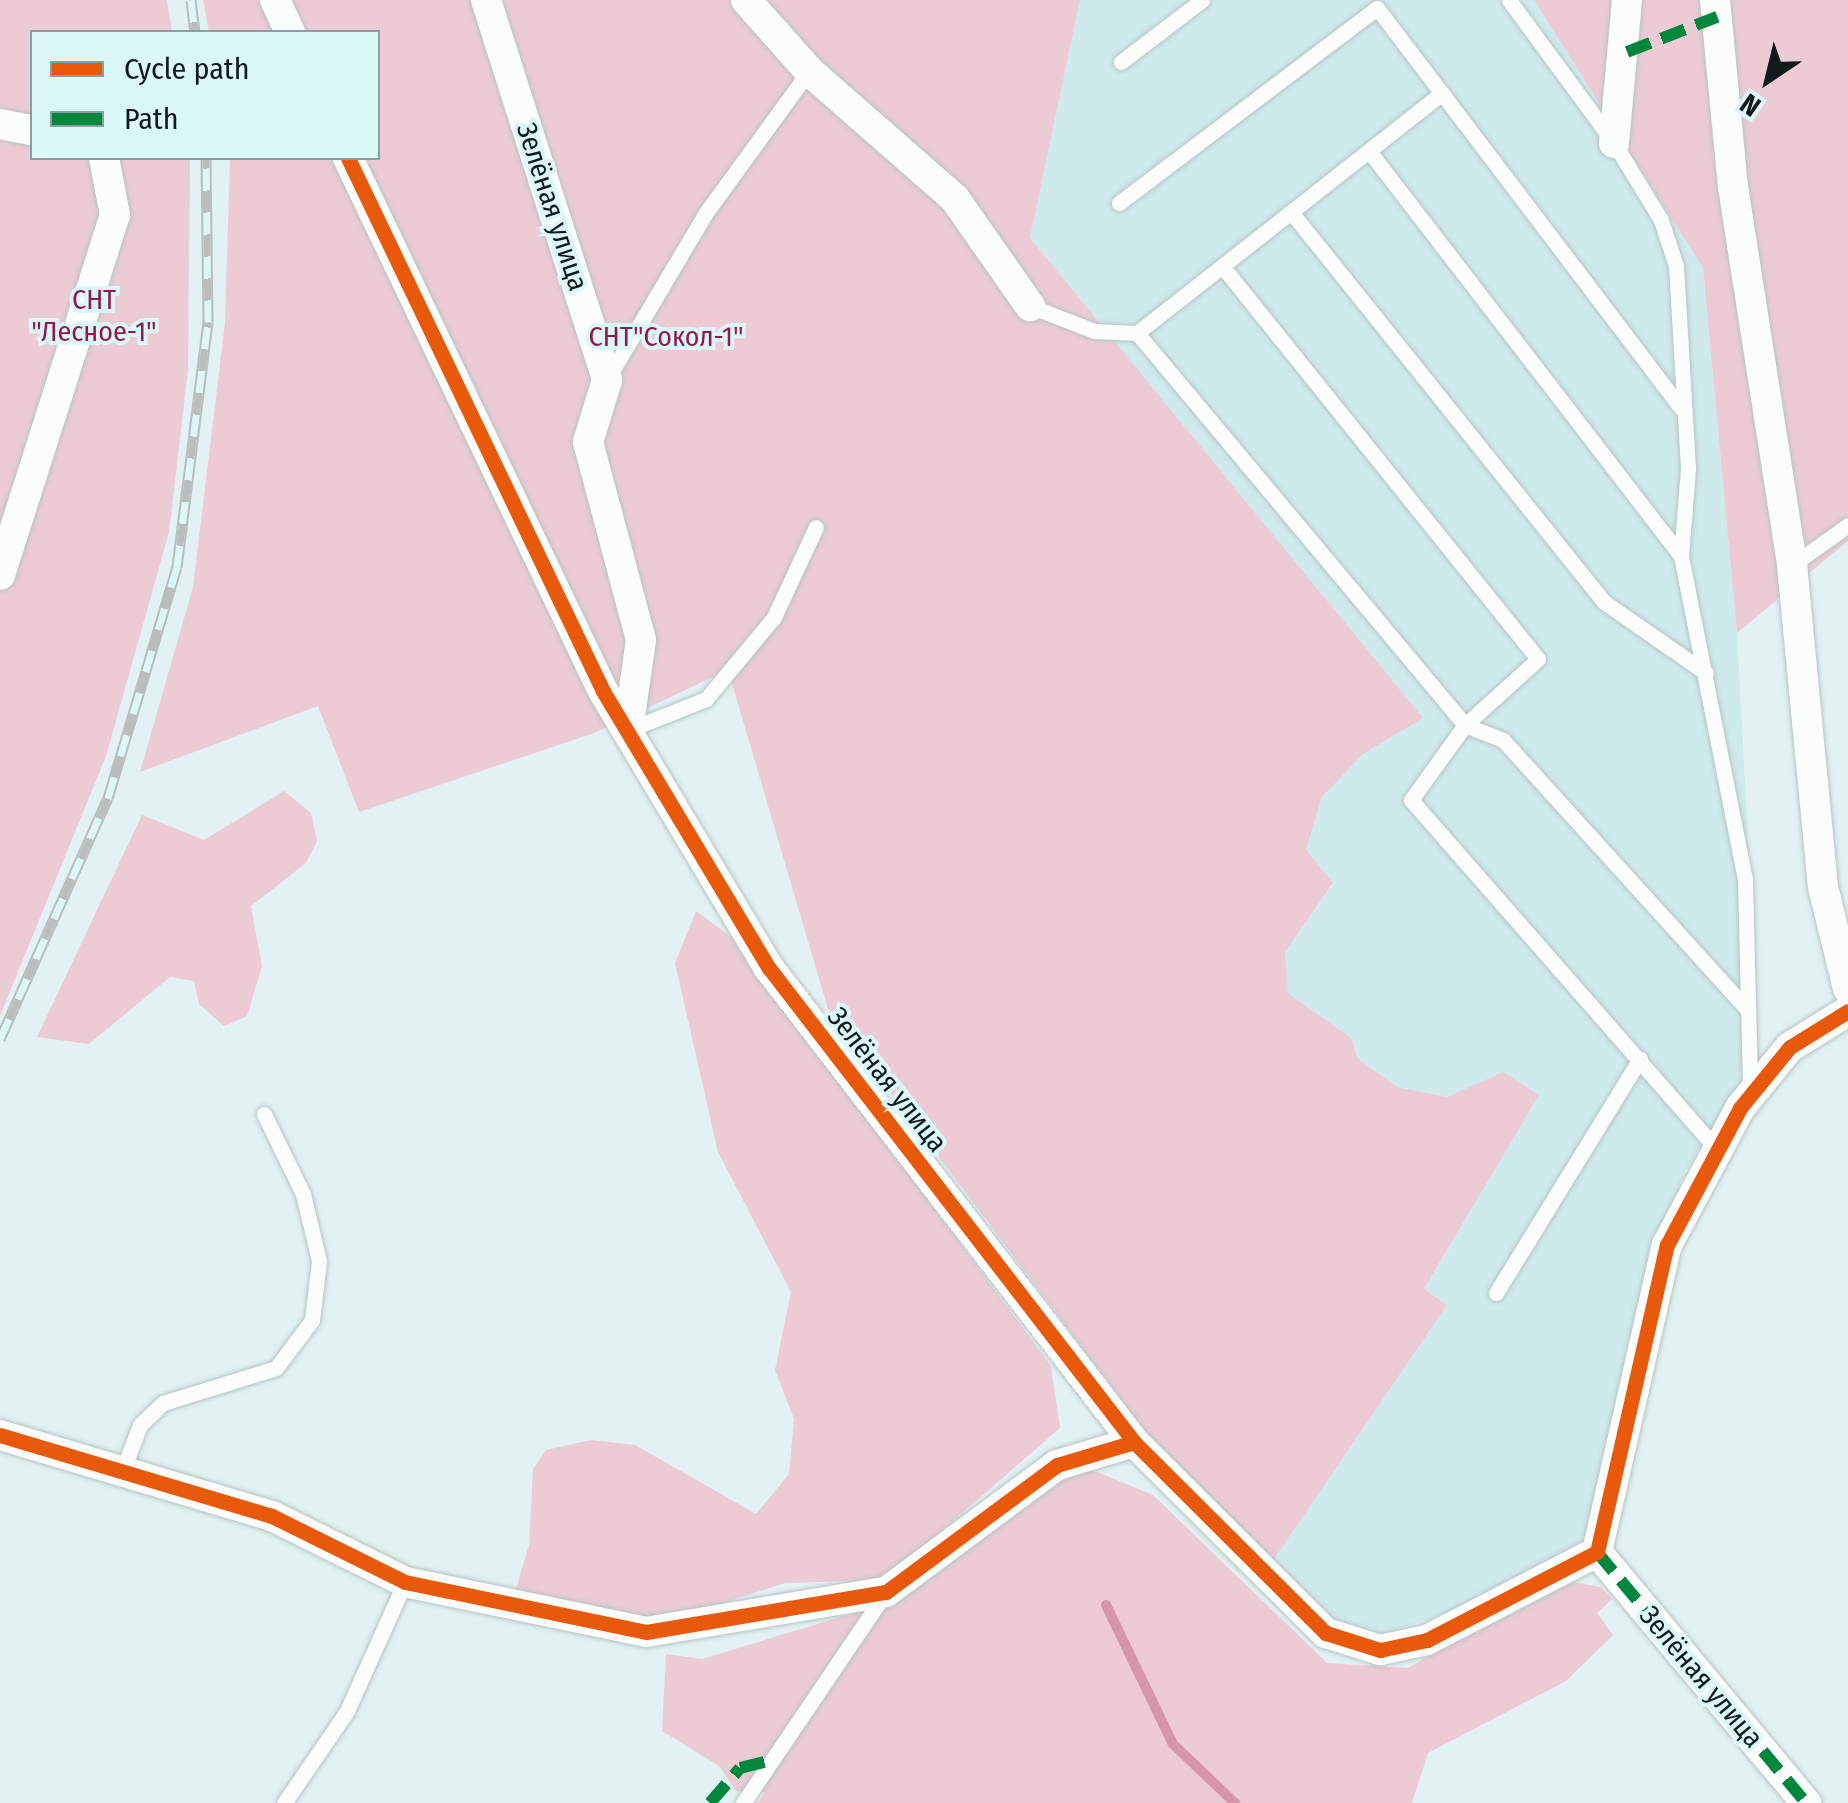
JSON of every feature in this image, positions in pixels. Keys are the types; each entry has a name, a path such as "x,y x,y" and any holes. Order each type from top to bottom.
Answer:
{"street":[{"path":"275,0 289,30"},
{"name":"Зелёная улица","path":"486,0 607,380"},
{"path":"746,0 809,70 955,200 1030,306"},
{"path":"1614,143 1627,0"},
{"path":"1715,0 1732,186 1792,564 1824,887 1848,989"},
{"path":"0,124 30,130"},
{"path":"0,576 115,215 104,160"},
{"name":"Зелёная улица","path":"349,160 628,730 769,968 1134,1442 1326,1632 1380,1650 1427,1640 1597,1552 1806,1803"},
{"path":"607,380 588,442 641,640 628,730"},
{"path":"1597,1552 1667,1245 1716,1148 1750,1096 1790,1047 1848,1011"},
{"path":"0,1435 120,1475 272,1516 406,1582 646,1632 886,1592 1057,1465 1134,1442"}],"lane":[{"path":"1121,62 1202,0"},
{"path":"1509,0 1614,143 1661,220 1676,266 1682,409 1682,556 1745,879 1750,1096"},
{"path":"1119,203 1377,8 1682,409"},
{"path":"607,380 704,214 809,70"},
{"path":"1030,306 1094,330 1137,333 1442,93"},
{"path":"1368,151 1682,556"},
{"path":"1291,212 1604,602 1706,673"},
{"path":"1222,266 1538,659 1466,724 1411,800 1716,1148"},
{"path":"1137,333 1466,724 1503,740 1748,1010"},
{"path":"1792,564 1848,524"},
{"path":"628,730 706,700 774,617 816,527"},
{"path":"1496,1293 1640,1060"},
{"path":"120,1475 140,1425 163,1404 276,1368 312,1320 319,1261 302,1194 264,1114"},
{"path":"284,1803 347,1711 406,1582"},
{"path":"743,1803 886,1592"}],"shaded area":[{"path":"1080,0 1534,0 1703,268 1737,633 1760,1063 1686,1170 1653,1243 1585,1542 1465,1607 1375,1637 1325,1616 1272,1562 1447,1305 1424,1290 1539,1095 1503,1072 1447,1097 1397,1087 1357,1058 1352,1039 1288,993 1285,952 1333,884 1306,851 1322,797 1363,754 1422,718 1030,238"}],"green space":[{"name":"СНТ \"Лесное-1\"","path":"0,0 167,0 172,30 30,30 30,160 190,160 188,370 169,532 106,756 0,1016"},
{"name":"СНТ\"Сокол-1\"","path":"203,0 1080,0 1030,238 1423,718 1363,754 1322,797 1306,850 1333,883 1285,952 1288,993 1352,1039 1357,1058 1397,1087 1447,1097 1503,1072 1539,1095 1424,1289 1447,1305 1272,1562 1154,1443 828,1009 728,670 594,733 359,812 318,706 140,772 193,587 225,323 230,160 380,160 380,30 209,30"},
{"path":"1534,0 1848,0 1848,541 1737,633 1703,268"},
{"path":"284,791 311,813 317,841 306,863 251,906 262,966 247,1016 224,1026 199,1004 194,981 170,977 89,1044 37,1037 142,815 204,840"},
{"path":"696,911 734,939 1051,1366 1060,1428 885,1580 785,1583 670,1620 513,1599 529,1545 533,1469 546,1450 591,1440 635,1445 756,1514 789,1474 794,1419 775,1370 791,1292 718,1152 675,963"},
{"path":"1090,1469 1153,1495 1327,1663 1408,1668 1562,1580 1601,1587 1612,1599 1597,1613 1613,1635 1566,1681 1428,1753 1412,1803 758,1803 765,1792 736,1791 719,1766 662,1731 666,1654 702,1659 903,1598 1060,1481"}],"waterway":[{"path":"1106,1605 1173,1744 1235,1803"}],"railway":[{"path":"191,0 195,30"},
{"path":"0,1039 108,798 177,567 208,322 206,160"}],"marked path":[{"path":"1627,52 1717,17"},
{"path":"1597,1552 1806,1803"},
{"path":"710,1803 740,1768 769,1761"}],"cycle path":[{"path":"349,160 603,691 769,968 1134,1442 1326,1633 1380,1650 1427,1640 1597,1552 1667,1245 1740,1108 1790,1047 1848,1011"},
{"path":"0,1435 272,1516 405,1582 646,1632 886,1592 1057,1465 1134,1442"}]}
